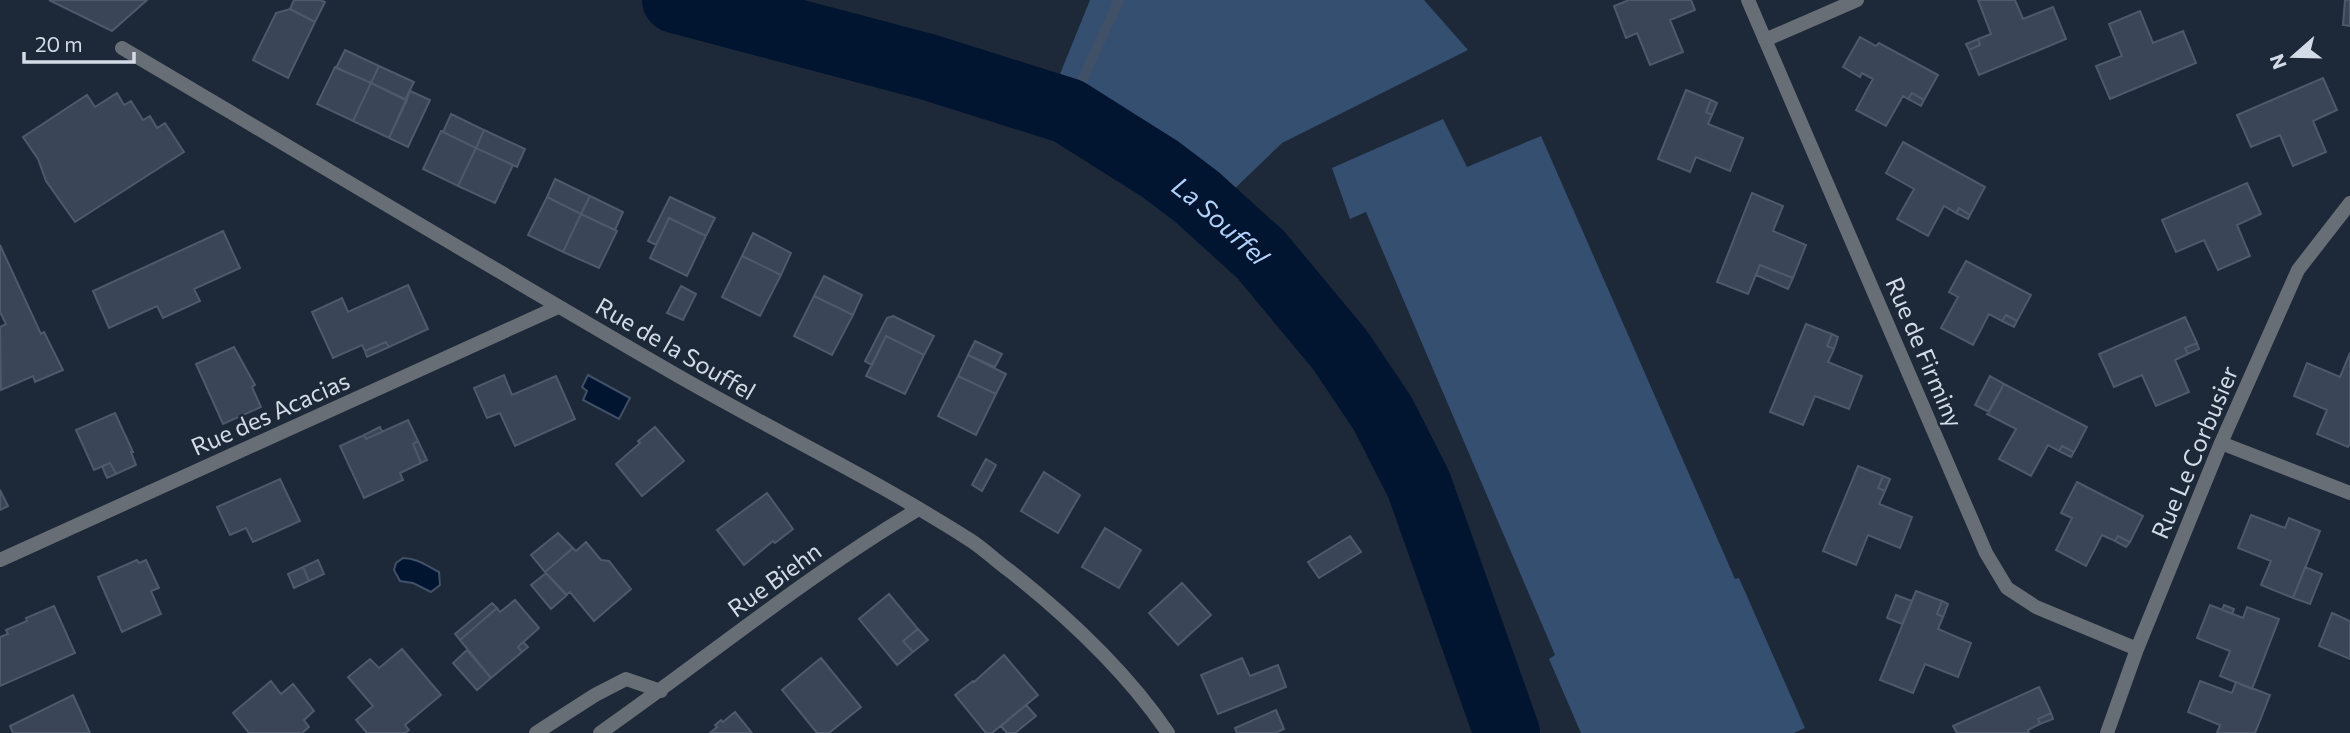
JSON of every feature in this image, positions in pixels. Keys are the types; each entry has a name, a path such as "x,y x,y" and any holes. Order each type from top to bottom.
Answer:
{"street":[{"name":"Rue de Firminy","path":"1748,0 1986,553 2007,588 2036,607 2137,649"},
{"path":"1765,40 1857,0"},
{"name":"Rue de la Souffel","path":"122,48 558,307 722,401 871,480 971,541 1031,588 1117,668 1168,733"},
{"name":"Rue Le Corbusier","path":"2106,733 2137,649 2221,443 2298,270 2350,203"},
{"name":"Rue des Acacias","path":"0,560 558,307"},
{"path":"2221,443 2350,493"},
{"name":"Rue Biehn","path":"600,733 861,543 918,510"},
{"path":"536,733 595,695 626,679 661,691"}],"shaded area":[{"path":"1090,0 1424,0 1468,50 1282,143 1228,195 1058,79"},
{"path":"1443,119 1467,167 1541,136 1735,579 1739,578 1805,728 1794,733 1581,733 1549,659 1555,655 1366,212 1350,219 1332,168"},
{"path":"588,375 630,398 619,419 583,400 587,391 582,387"},
{"path":"403,558 417,561 439,572 440,585 431,592 413,583 400,581 394,570 396,563"}],"building":[{"path":"49,0 147,0 112,31"},
{"path":"294,0 325,2 315,22 290,9"},
{"path":"1629,0 1691,0 1695,10 1670,20 1683,52 1650,65 1637,33 1626,38 1614,6"},
{"path":"1978,0 2015,0 2023,19 2053,7 2066,39 1979,75 1969,50 1980,45 1978,39 1991,34"},
{"path":"2345,0 2350,0 2350,26 2343,25"},
{"path":"290,9 315,22 288,78 253,60 276,13"},
{"path":"2140,11 2153,43 2183,31 2196,63 2110,99 2096,66 2122,56 2109,24"},
{"path":"1860,37 1876,46 1879,43 1938,75 1924,100 1912,93 1908,99 1903,96 1886,126 1856,110 1873,79 1862,73 1860,77 1843,67"},
{"path":"1978,39 1980,45 1969,50 1966,44"},
{"path":"345,50 379,66 371,83 336,68"},
{"path":"379,66 414,82 405,100 371,83"},
{"path":"335,67 371,83 353,121 317,104"},
{"path":"2323,78 2337,110 2313,121 2326,152 2293,166 2280,135 2251,147 2237,115"},
{"path":"371,83 407,100 389,138 353,121"},
{"path":"1686,90 1711,100 1706,112 1712,115 1708,124 1743,138 1730,171 1696,157 1690,172 1658,159"},
{"path":"410,91 430,100 408,147 389,138"},
{"path":"117,93 124,105 131,101 143,120 150,116 157,128 165,123 184,152 75,222 46,181 38,159 23,137 87,95 95,107"},
{"path":"1912,93 1924,100 1921,106 1908,99"},
{"path":"1711,100 1717,103 1712,115 1706,112"},
{"path":"451,114 484,130 476,148 443,132"},
{"path":"484,130 525,149 517,167 476,148"},
{"path":"441,131 476,148 458,186 423,169"},
{"path":"1903,142 1985,187 1970,215 1959,208 1956,213 1944,206 1928,236 1897,219 1914,189 1886,173"},
{"path":"476,148 513,165 495,203 458,186"},
{"path":"555,179 590,196 581,214 547,197"},
{"path":"2247,183 2261,214 2237,225 2250,256 2218,270 2204,240 2176,252 2162,220"},
{"path":"1752,193 1783,206 1773,231 1806,245 1793,278 1760,265 1748,294 1717,282"},
{"path":"590,196 623,212 615,230 581,214"},
{"path":"547,197 581,214 563,252 528,235"},
{"path":"670,197 715,218 706,236 669,218 656,245 648,241"},
{"path":"1959,208 1970,215 1968,219 1956,213"},
{"path":"581,214 617,231 599,268 563,252"},
{"path":"669,218 706,236 687,276 650,258"},
{"path":"223,231 240,268 194,289 200,301 163,318 157,306 109,328 93,291"},
{"path":"753,233 791,253 781,275 742,256"},
{"path":"0,245 41,334 44,332 63,370 35,382 33,376 1,390 0,327 6,324 0,312"},
{"path":"742,256 781,275 760,316 722,297"},
{"path":"1966,261 2031,295 2017,321 2006,315 2002,321 1989,314 1973,345 1941,328 1958,297 1949,292"},
{"path":"1760,265 1793,278 1788,289 1756,275"},
{"path":"824,276 862,295 853,315 814,296"},
{"path":"408,285 428,329 389,347 386,342 365,351 362,345 333,358 312,312 342,298 348,312"},
{"path":"681,286 696,294 683,320 667,313"},
{"path":"814,296 853,315 832,355 794,336"},
{"path":"2006,315 2017,321 2014,327 2002,321"},
{"path":"893,316 934,336 924,355 886,336 872,365 865,361 887,318"},
{"path":"2185,317 2197,343 2185,348 2188,354 2175,360 2189,392 2156,406 2142,375 2114,387 2099,354"},
{"path":"1806,324 1832,334 1827,346 1834,349 1828,362 1862,376 1849,409 1815,396 1803,425 1770,412"},
{"path":"1832,334 1838,337 1834,349 1827,346"},
{"path":"886,336 924,355 905,394 866,376"},
{"path":"975,341 1002,354 995,367 968,355"},
{"path":"386,342 389,347 367,357 365,351"},
{"path":"2197,343 2199,349 2188,354 2185,348"},
{"path":"234,347 255,385 252,387 261,407 223,424 196,364"},
{"path":"2350,353 2348,447 2317,434 2327,410 2294,396 2307,363 2340,377"},
{"path":"968,355 1006,374 996,394 958,376"},
{"path":"504,375 512,395 556,376 575,419 515,446 500,413 487,418 474,388"},
{"path":"958,376 996,394 976,435 938,416"},
{"path":"1990,376 2004,384 1989,412 1975,405"},
{"path":"2004,384 2087,427 2074,452 2062,446 2059,451 2048,445 2031,476 1999,459 2016,429 1987,414"},
{"path":"115,413 136,465 116,474 110,463 94,470 76,430"},
{"path":"408,420 418,441 413,444 421,463 400,473 403,480 364,498 340,446 364,435 366,439"},
{"path":"380,427 382,432 366,439 364,435"},
{"path":"655,427 684,461 642,496 616,464"},
{"path":"418,441 427,460 421,463 413,444"},
{"path":"2062,446 2074,452 2071,457 2059,451"},
{"path":"986,459 996,465 982,491 972,485"},
{"path":"110,463 116,474 107,478 102,466"},
{"path":"1858,466 1883,476 1878,488 1885,491 1879,504 1912,517 1900,548 1868,535 1856,565 1823,551"},
{"path":"1044,472 1080,495 1058,533 1021,511"},
{"path":"1883,476 1890,479 1885,491 1878,488"},
{"path":"280,479 300,521 253,542 246,528 230,535 217,507"},
{"path":"2077,482 2143,516 2130,542 2118,536 2115,541 2102,535 2086,566 2056,550 2072,518 2061,513"},
{"path":"0,490 8,506 0,510"},
{"path":"767,493 793,529 775,543 773,541 744,565 717,530"},
{"path":"2251,515 2285,528 2289,518 2320,531 2293,598 2261,585 2271,561 2238,548"},
{"path":"1105,528 1141,550 1119,588 1082,567"},
{"path":"558,533 573,548 545,572 531,555"},
{"path":"1350,536 1361,552 1319,578 1308,562"},
{"path":"2118,536 2130,542 2126,547 2115,541"},
{"path":"586,542 601,560 609,561 631,589 594,621 570,592 566,595 545,572 573,548 576,551"},
{"path":"137,560 139,563 146,560 159,588 151,591 161,614 122,632 98,577"},
{"path":"318,560 324,574 309,581 303,567"},
{"path":"303,567 309,581 294,588 288,574"},
{"path":"2305,567 2322,574 2310,604 2293,598"},
{"path":"546,573 567,595 551,609 531,585"},
{"path":"1182,583 1211,615 1178,645 1149,613"},
{"path":"1916,591 1942,601 1937,614 1943,617 1938,629 1971,643 1958,677 1925,664 1913,693 1880,680"},
{"path":"889,594 918,629 903,641 913,652 897,665 859,619"},
{"path":"1896,595 1912,601 1902,624 1887,618"},
{"path":"515,600 539,628 518,647 522,652 491,678 460,640 497,608 500,612"},
{"path":"1942,601 1948,604 1943,617 1937,614"},
{"path":"492,603 497,608 460,640 455,634"},
{"path":"2210,605 2243,618 2247,607 2279,619 2252,689 2220,676 2230,651 2197,638"},
{"path":"2224,605 2234,609 2232,614 2222,610"},
{"path":"54,606 75,653 0,686 0,637 8,634 6,630 27,621 26,618"},
{"path":"2332,613 2350,621 2350,659 2319,646"},
{"path":"918,629 928,640 913,652 903,641"},
{"path":"523,642 528,647 522,652 518,647"},
{"path":"402,649 441,695 405,725 409,730 405,733 367,733 356,720 373,706 348,677 370,659 379,668"},
{"path":"467,650 491,678 477,690 453,663"},
{"path":"1004,655 1038,695 992,733 986,733 955,695"},
{"path":"821,658 861,707 829,733 817,733 782,690"},
{"path":"1242,658 1250,676 1278,665 1286,687 1218,714 1201,675"},
{"path":"271,681 281,694 293,684 314,711 304,720 309,727 302,733 249,733 233,713"},
{"path":"2200,681 2232,693 2236,682 2270,695 2255,733 2217,733 2220,725 2188,712"},
{"path":"2039,687 2051,713 2038,719 2040,724 2028,730 2029,733 1957,733 1953,726"},
{"path":"73,695 90,733 13,733 10,726"},
{"path":"1026,705 1036,716 1015,733 1007,733 1001,726"},
{"path":"1276,710 1284,729 1275,733 1237,733 1235,728"},
{"path":"735,712 752,733 710,733 717,727 715,725"},
{"path":"2051,713 2053,719 2040,724 2038,719"}],"waterway":[{"name":"La Souffel","path":"675,0 928,67 1068,111 1160,169 1197,197 1261,255 1340,350 1383,414 1419,485 1507,733"},
{"path":"1068,111 1119,0"}]}
